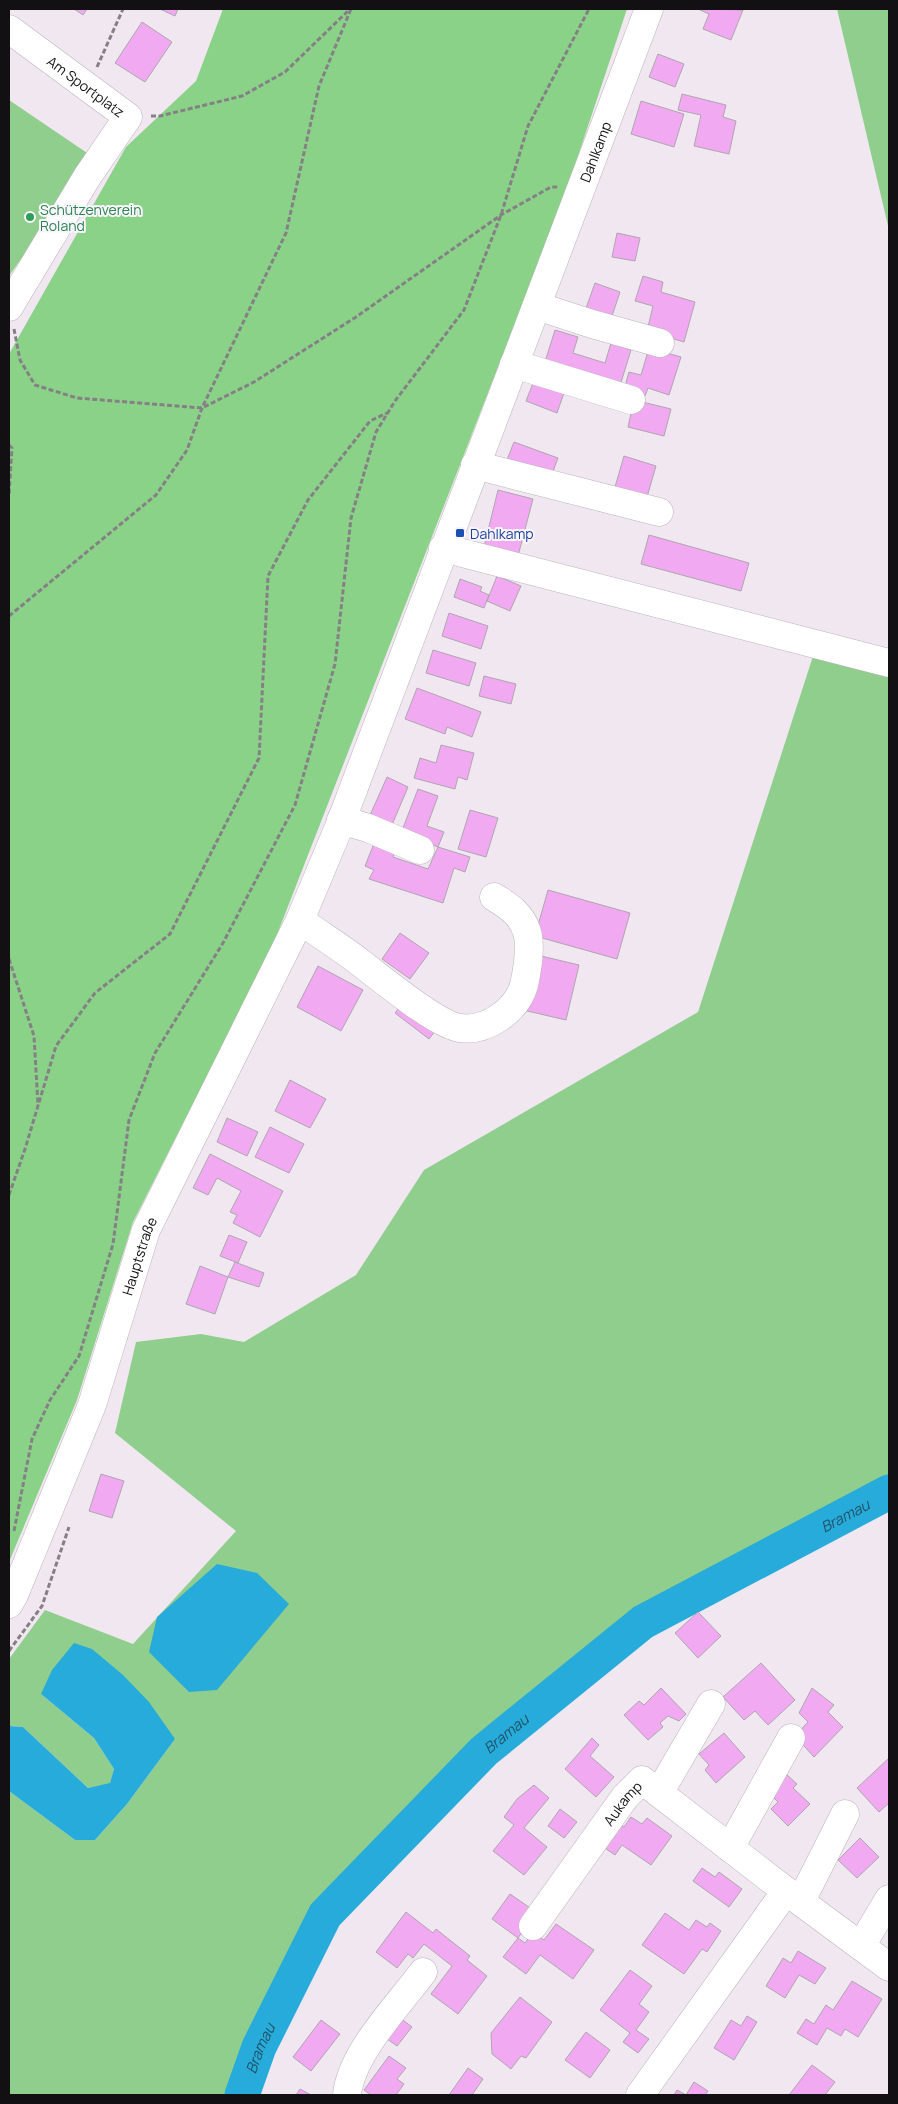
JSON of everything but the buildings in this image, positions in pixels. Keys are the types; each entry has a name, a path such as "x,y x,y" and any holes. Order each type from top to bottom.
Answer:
{"street":[{"name":"Dahlkamp","path":"300,920 341,820 649,9"},
{"name":"Am Sportplatz","path":"9,29 88,85 128,117 88,177 9,306"},
{"path":"536,306 660,343"},
{"path":"514,364 631,400"},
{"path":"476,465 659,512"},
{"path":"444,548 889,663"},
{"path":"341,820 368,828 420,850"},
{"path":"300,920 360,962 397,991 444,1022 459,1028 473,1028 499,1018 515,1003 524,986 529,950 527,932 521,919 511,907 494,897"},
{"name":"Hauptstraße","path":"9,1604 92,1405 146,1230 300,920"},
{"path":"659,1793 711,1704"},
{"path":"730,1848 791,1738"},
{"name":"Aukamp","path":"533,1926 625,1797 642,1780 889,1967"},
{"path":"640,2095 794,1896 845,1814"},
{"path":"861,1946 889,1899"},
{"path":"346,2095 347,2087 361,2053 423,1972"}],"path":[{"path":"88,85 106,51 123,9"},
{"path":"128,117 160,116 242,96 285,72 351,9"},
{"path":"9,616 156,495 187,450 202,408 286,233 319,86 351,9"},
{"path":"11,1536 32,1439 50,1400 80,1356 113,1244 128,1120 155,1053 223,943 295,805 335,664 351,518 376,432 388,412 464,310 501,215 528,126 589,9"},
{"path":"9,306 20,360 35,385 77,398 202,408 254,382 348,322 501,215 551,187 582,188"},
{"path":"9,1195 56,1046 94,993 170,934 259,758 268,576 308,500 370,421 388,412"},
{"path":"9,445 12,448 9,495"},
{"path":"9,959 34,1036 38,1108"}],"green space":[{"path":"223,9 627,9 565,195 271,950 133,1222 77,1400 9,1562 9,354 126,147 196,81"},
{"path":"837,9 889,9 889,230"},
{"name":"Schützenverein Roland","path":"9,100 93,157 9,276"},
{"path":"814,653 889,673 889,1487 640,1616 480,1745 322,1913 255,2045 237,2095 9,2095 9,1791 75,1840 95,1840 127,1804 175,1739 41,1694 94,1738 114,1769 110,1784 88,1788 23,1727 9,1726 9,1659 45,1610 133,1644 236,1531 115,1433 136,1342 201,1334 244,1342 356,1275 424,1170 698,1012"}],"water":[{"path":"217,1564 257,1573 289,1604 217,1690 189,1692 149,1652 157,1617"},
{"path":"74,1643 92,1649 123,1675 149,1702 175,1739 127,1804 95,1840 75,1840 9,1791 9,1726 23,1727 88,1788 110,1783 114,1769 94,1738 41,1694 52,1670"}],"waterway":[{"name":"Bramau","path":"242,2095 259,2047 325,1915 484,1751 643,1622 889,1492"}],"place":[{"name":"Schützenverein Roland","path":"30,217"},
{"name":"Dahlkamp","path":"460,533"}]}
